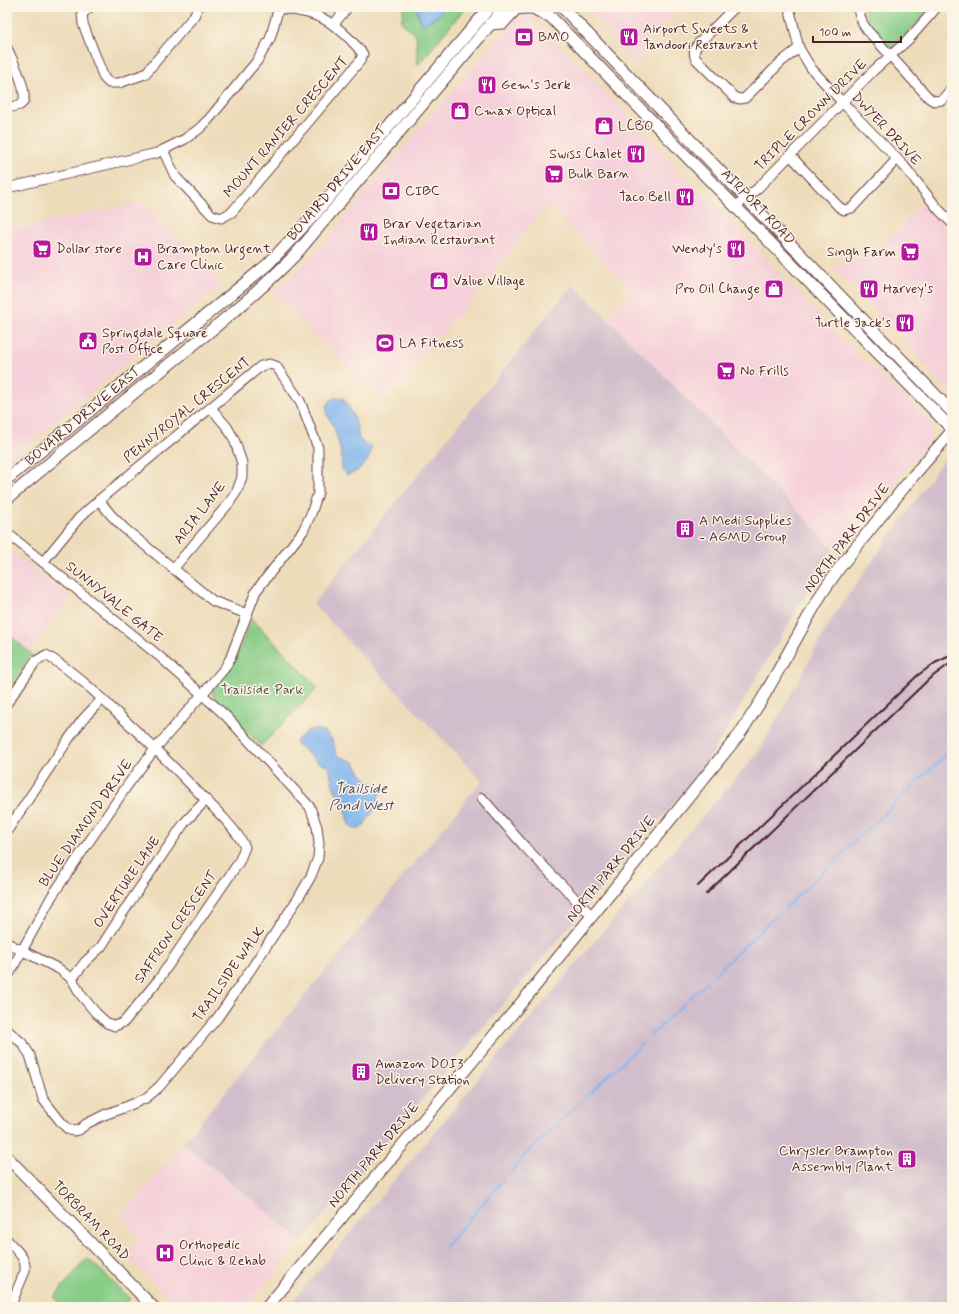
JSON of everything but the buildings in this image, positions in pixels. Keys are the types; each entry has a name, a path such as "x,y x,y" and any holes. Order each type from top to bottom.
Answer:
{"main road":[{"name":"BOVAIRD DRIVE EAST","path":"8,479 224,302 268,264 299,232 484,12 490,7"},
{"name":"BOVAIRD DRIVE EAST","path":"7,499 227,317 296,254 505,7"},
{"name":"AIRPORT ROAD","path":"541,7 952,430"},
{"path":"490,24 503,22 516,9 524,8 532,8 553,19"},
{"name":"AIRPORT ROAD","path":"564,8 745,199 952,412"},
{"path":"224,302 227,317"},
{"name":"NORTH PARK DRIVE","path":"267,1307 522,1001 739,735 761,701 822,593 840,567 952,430"},
{"name":"TORBRAM ROAD","path":"7,1157 153,1307"}],"street":[{"path":"90,7 82,14 83,24 104,78 109,83 119,83 145,74 194,16 198,7"},
{"path":"7,188 144,156 163,150 180,142 199,129 252,68 270,40 279,7"},
{"name":"MOUNT RANIER CRESCENT","path":"163,150 175,176 212,216 221,218 232,212 360,61 363,54 333,25 315,15 279,7"},
{"path":"333,25 348,7"},
{"path":"736,7 725,10 696,46 694,53 696,59 735,98 745,98 781,62 799,48"},
{"name":"DWYER DRIVE","path":"789,7 799,48 811,68 898,159 952,223"},
{"path":"857,7 863,24 867,30 889,56 932,100 938,102 942,100 952,88"},
{"name":"TRIPLE CROWN DRIVE","path":"736,206 757,189 842,102 914,34 937,7"},
{"path":"7,48 20,78 25,96 24,101 20,105 7,108"},
{"path":"790,155 839,207 844,210 852,208 898,159"},
{"name":"PENNYROYAL CRESCENT","path":"43,562 79,518 99,500 261,366 269,364 276,366 300,401 318,448 318,493 303,531 256,590 230,659 224,669 202,695"},
{"name":"ARIA LANE","path":"173,569 229,503 238,491 242,477 242,463 234,439 227,427 211,408"},
{"path":"99,500 125,529 213,601 247,614"},
{"name":"SUNNYVALE GATE","path":"7,533 159,656 202,695"},
{"name":"SAFFRON CRESCENT","path":"7,703 36,661 46,655 83,682 155,749 206,800 242,839 245,847 239,862 159,979 124,1022 116,1026 107,1023 96,1013 81,995 72,979 59,969 7,943"},
{"name":"BLUE DIAMOND DRIVE","path":"7,978 52,896 129,784 155,749 202,695"},
{"name":"TRAILSIDE WALK","path":"7,1030 22,1043 30,1055 42,1099 60,1122 68,1129 73,1131 79,1130 86,1124 104,1115 146,1098 159,1087 218,1017 299,897 311,876 318,858 319,843 317,827 310,807 226,716 202,695"},
{"path":"7,831 75,730 102,699"},
{"path":"482,798 525,847 591,915"},
{"name":"OVERTURE LANE","path":"72,979 85,962 101,947 185,822 206,800"},
{"path":"7,1240 23,1258 26,1265 26,1271 10,1307"}],"shaded area":[{"path":"583,7 672,7 676,12 647,42 637,66 629,55 606,31 602,24"},
{"path":"520,12 523,12 523,15 530,16 557,42 689,180 736,226 836,333 931,424 932,438 881,498 833,547 607,317 633,291 547,204 469,303 381,400 272,292 287,280 318,250 393,159 477,64"},
{"path":"143,202 222,284 19,451 7,463 7,231"},
{"path":"924,203 946,231 952,235 952,392 937,377 935,378 914,351 887,322 844,278 831,267 871,256"},
{"path":"573,284 833,547 702,770 302,1241 183,1143 482,781 313,604"},
{"name":"Chrysler Brampton Assembly Plant","path":"945,458 952,459 952,1307 288,1307 601,934 760,750 833,617"},
{"path":"7,549 70,598 29,652 7,634"},
{"path":"183,1143 302,1241 246,1307 179,1307 125,1256 140,1238 121,1217"}],"green space":[{"path":"404,7 466,7 418,65 416,35 401,22"},
{"path":"863,7 931,7 892,47 887,47 870,25"},
{"name":"Trailside Park","path":"252,619 318,688 261,746 213,696 213,690 236,658"},
{"path":"7,634 32,654 7,692"},
{"path":"87,1258 130,1299 121,1307 64,1307 54,1297"}],"water":[{"path":"416,7 445,7 437,17 421,25"},
{"path":"333,398 343,398 354,417 359,439 365,444 371,446 370,456 364,465 347,475 342,469 341,452 334,427 327,414 327,405"},
{"name":"Trailside Pond West","path":"315,729 327,734 334,744 335,753 340,757 354,762 363,776 375,785 380,792 374,810 360,829 352,828 348,822 344,803 333,785 329,766 318,762 296,745 296,741 307,731"}],"waterway":[{"path":"785,908 952,749"},
{"path":"715,974 778,914"},
{"path":"690,998 708,981"},
{"path":"677,1011 685,1003"},
{"path":"650,1036 672,1015"},
{"path":"510,1173 526,1154 643,1043"},
{"path":"445,1247 503,1180"}],"railway":[{"path":"698,886 918,675 935,663 952,655"},
{"path":"706,894 929,679 952,662"}],"place":[{"name":"BMO","path":"524,37"},
{"name":"Airport Sweets & Tandoori Restaurant","path":"629,37"},
{"name":"Gem's Jerk","path":"487,85"},
{"name":"Cmax Optical","path":"460,111"},
{"name":"LCBO","path":"604,126"},
{"name":"Swiss Chalet","path":"636,154"},
{"name":"Bulk Barn","path":"554,174"},
{"name":"CIBC","path":"391,191"},
{"name":"Taco Bell","path":"685,197"},
{"name":"Brar Vegetarian Indian Restaurant","path":"369,232"},
{"name":"Dollar store","path":"42,249"},
{"name":"Wendy's","path":"736,249"},
{"name":"Singh Farm","path":"910,252"},
{"name":"Brampton Urgent Care Clinic","path":"143,257"},
{"name":"Value Village","path":"439,281"},
{"name":"Pro Oil Change","path":"774,289"},
{"name":"Harvey's","path":"869,289"},
{"name":"Turtle Jack's","path":"905,323"},
{"name":"Springdale Square Post Office","path":"88,341"},
{"name":"LA Fitness","path":"385,343"},
{"name":"No Frills","path":"726,371"},
{"name":"A Medi Supplies - AGMD Group","path":"685,529"},
{"name":"Amazon DOI3 Delivery Station","path":"361,1072"},
{"name":"Chrysler Brampton Assembly Plant","path":"907,1159"},
{"name":"Orthopedic Clinic & Rehab","path":"165,1253"}]}
